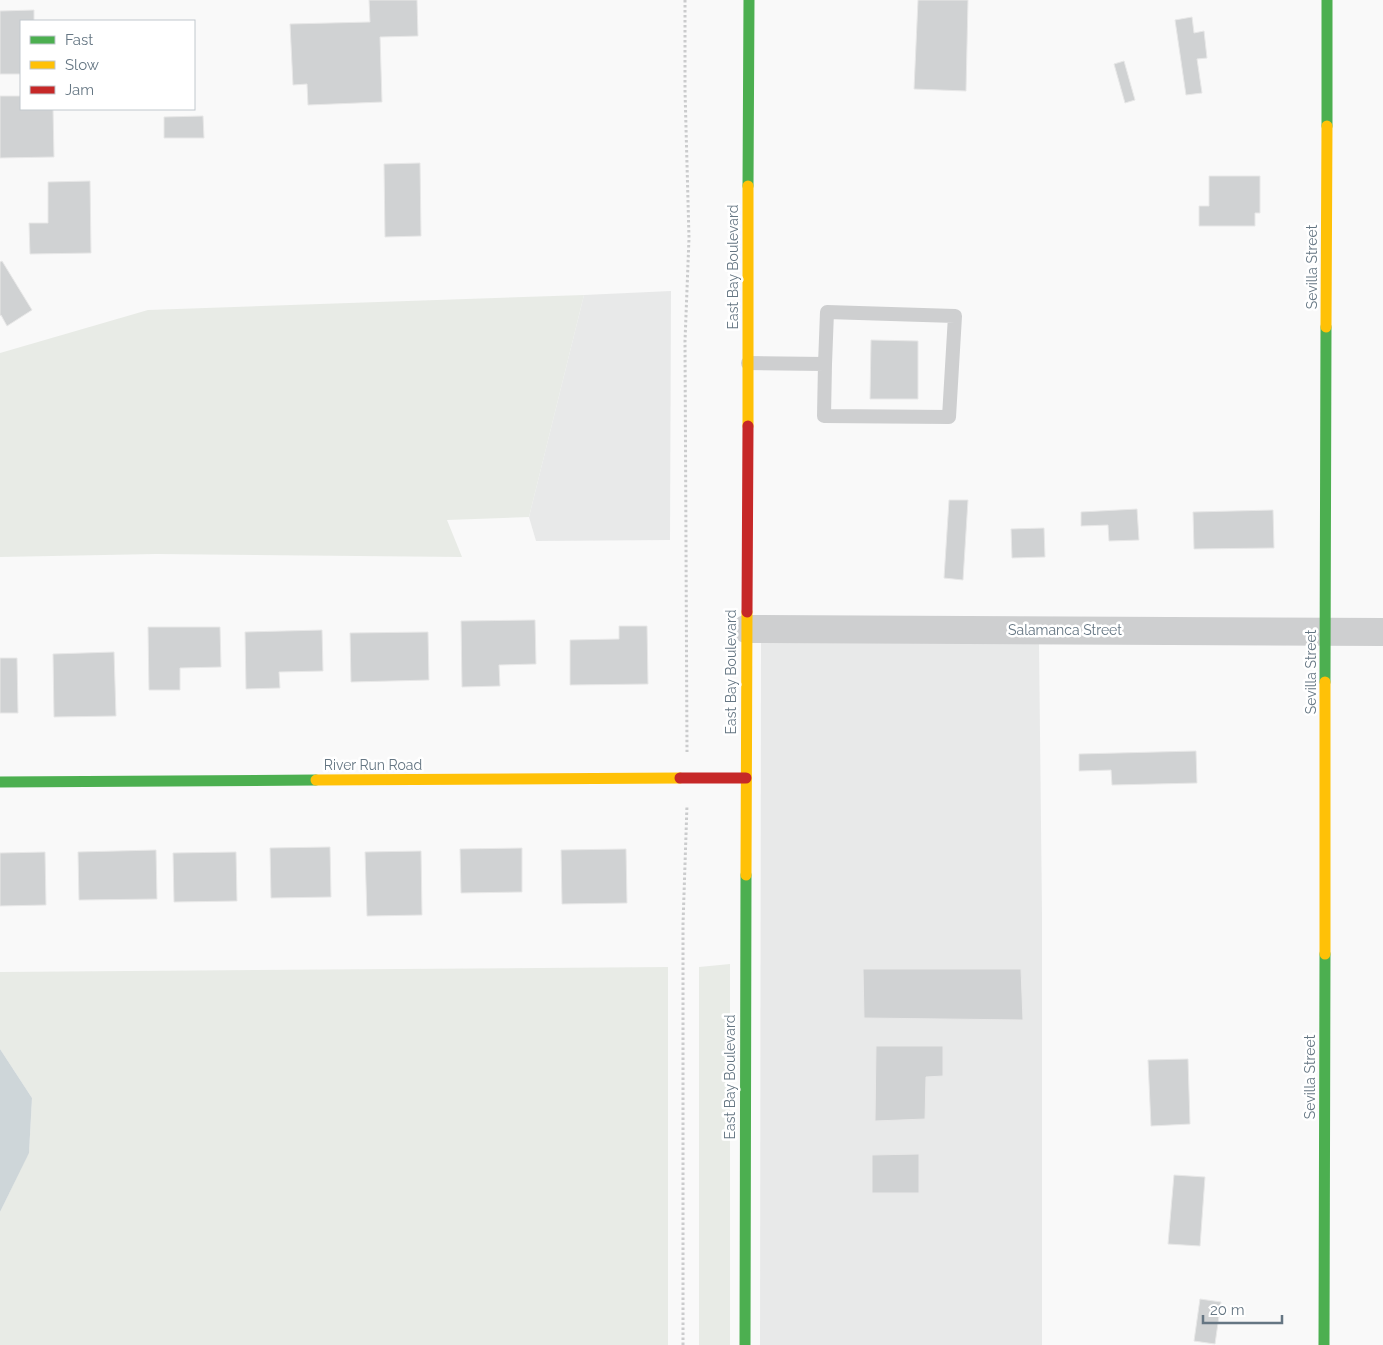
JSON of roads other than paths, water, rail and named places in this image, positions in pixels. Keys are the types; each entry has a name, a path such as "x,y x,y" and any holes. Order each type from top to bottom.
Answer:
{"street":[{"name":"East Bay Boulevard","path":"745,1345 749,0"},
{"name":"Sevilla Street","path":"1324,1345 1327,0"},
{"name":"Salamanca Street","path":"746,629 1383,632"},
{"name":"River Run Road","path":"0,782 746,778"}],"lane":[{"path":"827,312 954,316 949,417 824,416 825,364 827,312"},
{"path":"748,363 825,364"}]}
